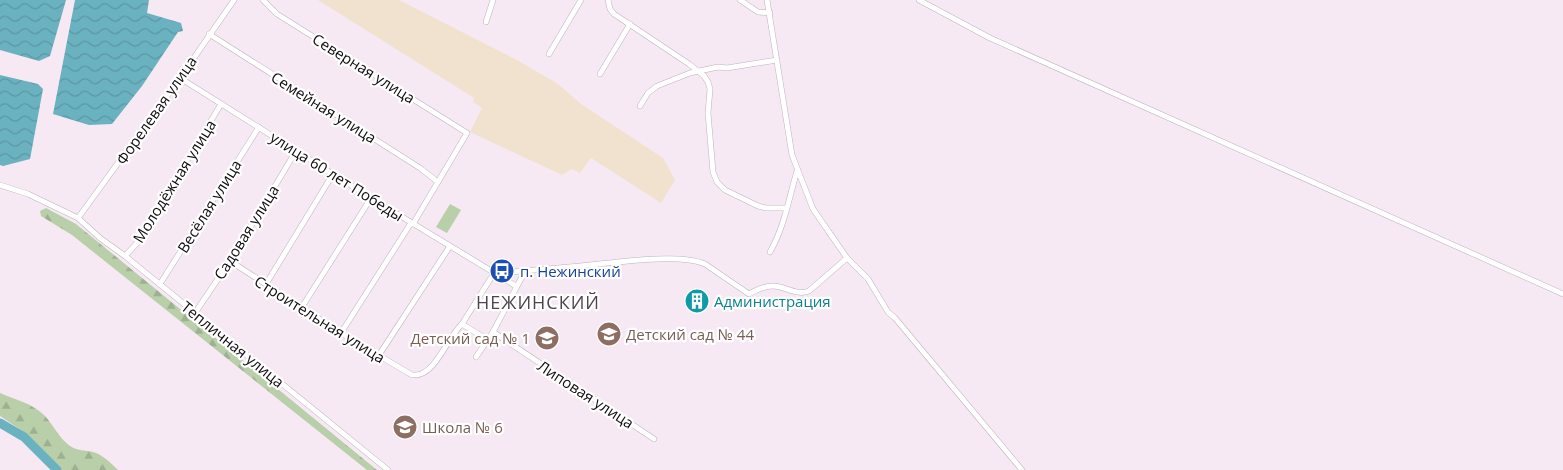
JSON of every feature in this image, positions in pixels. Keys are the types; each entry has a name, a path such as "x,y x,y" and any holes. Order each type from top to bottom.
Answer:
{"street":[{"name":"Форелевая улица","path":"78,218 234,0"},
{"name":"Северная улица","path":"263,0 278,14 467,133 438,182"},
{"path":"486,22 493,0"},
{"path":"549,54 581,0"},
{"path":"608,0 610,9 614,14 698,71 708,82 710,89 708,113 713,172 717,182 730,193 758,206 786,208"},
{"path":"740,0 758,12 770,13"},
{"path":"767,0 792,154 813,210 847,258 868,279 888,312 1022,470"},
{"path":"919,0 990,38 1563,294"},
{"path":"600,74 630,24"},
{"name":"Семейная улица","path":"209,34 420,168 438,182"},
{"path":"640,106 648,94 657,86 680,76 698,71 778,60"},
{"name":"улица 60 лет Победы","path":"180,78 516,286"},
{"name":"Молодёжная улица","path":"126,256 139,241 222,104"},
{"name":"Весёлая улица","path":"160,284 258,127"},
{"name":"Садовая улица","path":"195,313 230,261 296,151"},
{"path":"770,252 783,221 797,171"},
{"path":"266,284 333,174"},
{"path":"341,333 438,182"},
{"name":"Тепличная улица","path":"0,185 28,194 78,218 100,238 126,256 388,470"},
{"path":"302,307 371,198"},
{"path":"379,355 450,246"},
{"path":"488,340 462,324 494,273 638,260 688,260 699,261 749,294 772,286 805,292 809,291 847,258"},
{"name":"Строительная улица","path":"230,261 341,333 412,375 422,374 431,368 462,324"},
{"path":"476,358 493,332 525,271"},
{"name":"Липовая улица","path":"493,332 654,439"}],"shaded area":[{"path":"318,0 399,0 515,59 558,84 581,104 663,158 675,180 661,203 591,158 580,173 572,169 562,175 470,132 482,108 473,102 474,98"}],"green space":[{"path":"450,204 461,210 447,233 436,227"},
{"path":"46,208 76,224 377,470 367,470 72,235 41,216 40,211"},
{"path":"0,393 35,408 45,416 70,446 78,450 97,453 107,459 118,470 60,470 21,430 0,416"}],"water":[{"path":"0,0 66,0 50,56 39,61 0,50"},
{"path":"75,0 149,0 147,13 181,23 183,31 178,32 142,86 112,124 89,125 53,114"},
{"path":"0,75 38,84 43,89 30,159 3,166 0,165"}],"waterway":[{"path":"0,423 24,437 57,470"}],"place":[{"name":"п. Нежинский","path":"502,271"},
{"name":"Администрация","path":"697,301"},
{"name":"Детский сад № 44","path":"609,334"},
{"name":"Детский сад № 1","path":"547,338"},
{"name":"Школа № 6","path":"405,427"}],"district":[{"name":"НЕЖИНСКИЙ","path":"538,302"}]}
